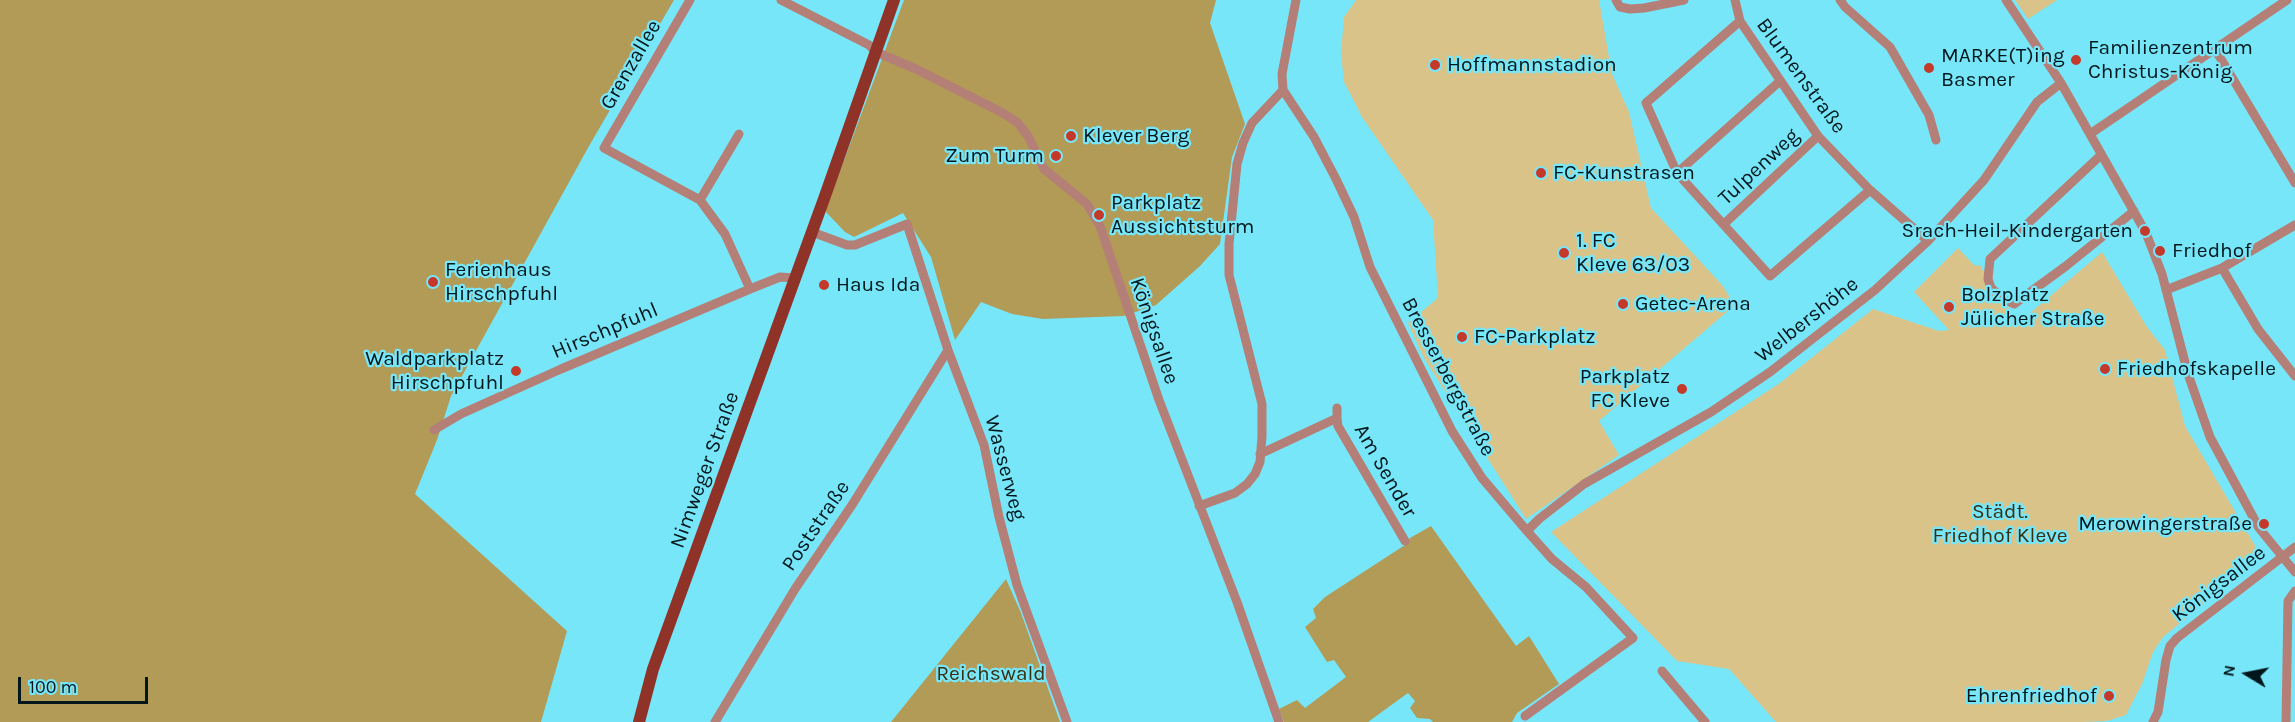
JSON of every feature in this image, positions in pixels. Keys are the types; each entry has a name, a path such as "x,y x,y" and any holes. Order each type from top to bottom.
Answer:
{"main road":[{"name":"Nimweger Straße","path":"639,722 653,669 894,0"}],"street":[{"name":"Grenzallee","path":"690,0 604,148 700,200"},
{"name":"Königsallee","path":"781,0 1018,123 1028,136 1044,169 1087,204 1100,226 1147,369 1237,602 1279,722"},
{"path":"1199,506 1235,493 1247,484 1256,474 1260,454 1263,436 1262,404 1229,275 1228,244 1237,164 1252,123 1283,90 1282,74 1296,0"},
{"path":"1616,0 1620,7 1630,9 1684,0"},
{"name":"Blumenstraße","path":"1735,0 1740,21 1818,136 1870,190 1928,241"},
{"path":"1840,0 1890,47 1929,115 1936,140"},
{"path":"2006,0 2061,83 2146,233 2166,290 2188,374 2210,437 2259,528 2295,572"},
{"path":"2090,134 2288,0"},
{"path":"1740,21 1646,103 1677,173 1770,276 1870,190"},
{"path":"2215,49 2295,183"},
{"path":"1677,173 1780,81"},
{"name":"Welbershöhe","path":"1527,531 1584,484 1711,412 1770,372 1875,290 1928,241 1983,180 2037,102 2061,83"},
{"name":"Bresserbergstraße","path":"1283,90 1314,137 1336,179 1354,217 1370,267 1452,431 1482,478 1552,559 1586,587 1633,638 1525,716"},
{"path":"739,134 700,200 725,234 750,289"},
{"name":"Tulpenweg","path":"1724,224 1818,136"},
{"path":"2101,155 1990,259 1988,279 1991,288 2014,304 2066,266 2134,211"},
{"name":"Wasserweg","path":"812,232 847,245 855,245 907,224 948,350 984,445 1017,585 1067,722"},
{"path":"2166,290 2222,268 2295,225"},
{"path":"2222,268 2258,329 2295,376"},
{"name":"Hirschpfuhl","path":"434,430 460,414 750,289 780,278 795,278"},
{"name":"Poststraße","path":"715,722 789,598 852,505 948,350"},
{"name":"Am Sender","path":"1337,408 1338,426 1405,541"},
{"name":"Am Sender","path":"1260,454 1337,418"},
{"name":"Königsallee","path":"2153,722 2158,712 2170,646 2176,638 2295,547"},
{"path":"2286,722 2288,601 2295,591"},
{"path":"1662,671 1706,722"}],"green space":[{"path":"0,0 674,0 589,146 451,396 437,440 415,494 567,631 541,722 0,722"},
{"path":"904,0 1216,0 1210,23 1245,124 1232,157 1220,244 1200,266 1156,305 1124,316 1043,319 1012,314 981,302 955,340 931,257 903,213 854,237 845,232 825,211"},
{"name":"1. FC Kleve 63/03","path":"1356,0 1599,0 1612,74 1629,112 1651,208 1722,285 1735,305 1599,421 1619,455 1526,519 1424,358 1408,323 1438,298 1433,220 1362,117 1344,82 1341,53 1344,17"},
{"path":"2015,0 2057,0 2028,19"},
{"name":"Städt. Friedhof Kleve","path":"1958,248 1974,265 1981,266 1981,269 1986,272 2012,313 1993,317 1965,329 2028,315 2102,252 2147,327 2165,350 2185,426 2260,554 2247,569 2163,637 2153,652 2142,684 2126,715 2107,721 2082,722 1776,722 1729,669 1677,661 1551,532 1780,383 1873,309 1939,331 1949,330 1914,292"},
{"path":"1431,526 1516,646 1529,636 1559,684 1517,713 1512,722 1433,722 1430,719 1417,718 1410,708 1415,701 1408,693 1368,722 1284,722 1279,709 1297,700 1305,708 1346,677 1334,660 1327,662 1305,627 1316,618 1313,609 1325,597"},
{"name":"Reichswald","path":"1006,579 1021,613 1060,722 891,722"}],"place":[{"name":"Familienzentrum Christus-König","path":"2076,60"},
{"name":"Hoffmannstadion","path":"1435,65"},
{"name":"MARKE(T)ing Basmer","path":"1929,68"},
{"name":"Klever Berg","path":"1071,136"},
{"name":"Zum Turm","path":"1056,156"},
{"name":"FC-Kunstrasen","path":"1541,173"},
{"name":"Parkplatz Aussichtsturm","path":"1099,215"},
{"name":"Srach-Heil-Kindergarten","path":"2145,231"},
{"name":"Friedhof","path":"2160,251"},
{"name":"1. FC Kleve 63/03","path":"1564,253"},
{"name":"Ferienhaus Hirschpfuhl","path":"433,282"},
{"name":"Haus Ida","path":"824,285"},
{"name":"Getec-Arena","path":"1623,304"},
{"name":"Bolzplatz Jülicher Straße","path":"1949,307"},
{"name":"FC-Parkplatz","path":"1462,337"},
{"name":"Friedhofskapelle","path":"2105,369"},
{"name":"Waldparkplatz Hirschpfuhl","path":"516,371"},
{"name":"Parkplatz FC Kleve","path":"1682,389"},
{"name":"Merowingerstraße","path":"2264,524"},
{"name":"Ehrenfriedhof","path":"2109,696"}]}
